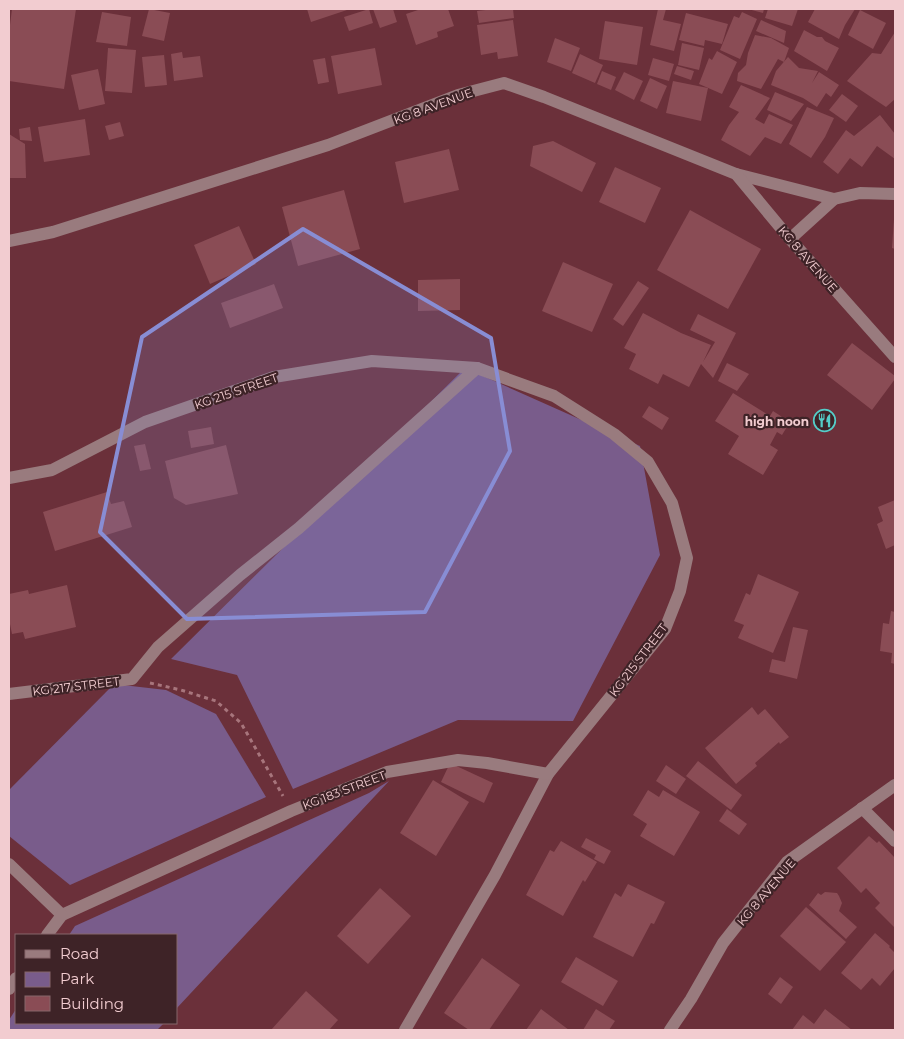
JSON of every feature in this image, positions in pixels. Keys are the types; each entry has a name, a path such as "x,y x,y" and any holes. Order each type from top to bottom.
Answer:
{"street":[{"name":"KG 8 AVENUE","path":"9,241 53,232 263,166 328,145 458,94 504,83 544,96 736,174 790,239 895,357"},
{"path":"736,174 834,199 860,193 895,194"},
{"path":"790,239 834,199"},
{"name":"KG 215 STREET","path":"9,478 52,470 146,422 274,377 372,361 477,368 554,396 614,434 648,462 672,503 687,558 680,591 665,629 548,774"},
{"path":"132,678 158,647 240,575 298,528 477,368"},
{"name":"KG 217 STREET","path":"9,694 132,678"},
{"name":"KG 183 STREET","path":"62,915 291,811 387,772 458,760 548,774"},
{"path":"405,1030 494,875 548,774"},
{"name":"KG 8 AVENUE","path":"670,1030 723,943 788,862 895,785"},
{"path":"862,808 895,841"},
{"path":"9,864 62,915 48,934"}],"path":[{"name":"KG 217 STREET","path":"132,678 216,701 241,723 291,811"}],"highlighted area":[{"path":"303,229 491,338 510,451 425,612 187,619 100,532 142,337"}],"green space":[{"path":"465,368 640,446 660,555 573,721 458,720 293,789 237,675 171,659"},
{"path":"114,684 166,690 216,714 266,797 70,885 9,836 9,790"},
{"path":"389,781 178,1007 178,934 70,934 75,926 369,793"},
{"path":"15,1011 15,1024 163,1024 157,1030 9,1030 9,1020"}],"building":[{"path":"12,9 76,9 64,89 9,81 9,33"},
{"path":"149,9 170,13 164,41 142,36"},
{"path":"307,9 350,9 311,22"},
{"path":"369,9 373,23 349,31 344,17"},
{"path":"373,9 393,9 397,22 380,28"},
{"path":"421,9 448,9 454,26 437,32 438,37 416,45 406,14"},
{"path":"513,9 514,18 479,23 477,11"},
{"path":"658,9 666,9 663,20 681,24 674,51 650,45"},
{"path":"748,9 764,9 763,13"},
{"path":"768,9 798,9 792,26 765,18"},
{"path":"815,9 855,9 839,39 808,22"},
{"path":"860,10 886,23 873,49 848,35"},
{"path":"102,12 131,17 127,46 96,42"},
{"path":"742,12 757,19 740,59 720,50 734,16 739,18"},
{"path":"686,13 728,24 722,44 705,40 704,46 679,40"},
{"path":"513,20 518,56 498,59 497,52 481,55 477,25"},
{"path":"761,20 786,31 784,43 756,31"},
{"path":"605,21 643,27 637,65 599,59"},
{"path":"804,30 817,37 822,37 825,41 839,48 827,71 794,51"},
{"path":"895,32 895,99 886,107 847,81 872,53 881,54"},
{"path":"755,35 771,38 789,48 784,62 778,59 761,89 737,81 738,73 746,65 748,53"},
{"path":"555,38 580,48 571,71 547,62"},
{"path":"682,43 704,48 699,70 678,65"},
{"path":"108,48 136,50 132,93 105,91"},
{"path":"375,48 382,85 338,94 331,56"},
{"path":"717,51 737,62 722,94 699,84 709,58 712,60"},
{"path":"182,52 183,58 200,56 203,77 174,81 171,54"},
{"path":"580,54 603,65 595,83 572,73"},
{"path":"164,55 167,85 145,87 142,57"},
{"path":"788,57 799,68 818,71 812,83 819,72 839,85 831,97 826,93 817,107 803,98 771,85 776,71"},
{"path":"325,58 329,82 318,84 313,60"},
{"path":"653,58 674,64 669,81 648,75"},
{"path":"677,66 694,71 691,80 674,74"},
{"path":"98,69 105,104 79,110 71,75"},
{"path":"602,71 616,77 611,90 597,84"},
{"path":"624,72 643,81 634,100 615,90"},
{"path":"650,78 667,86 657,109 640,101"},
{"path":"673,81 708,88 701,121 666,113"},
{"path":"741,85 770,98 755,119 764,124 769,114 793,125 781,144 765,137 750,156 721,140 739,112 729,107"},
{"path":"775,92 804,104 791,121 767,110"},
{"path":"842,94 858,106 846,122 829,110"},
{"path":"807,107 834,118 825,137 811,158 789,144"},
{"path":"880,115 895,134 895,159 877,146 862,167 850,158 838,174 823,162 846,130 854,136"},
{"path":"85,119 90,155 44,162 38,127"},
{"path":"120,122 124,136 109,140 105,126"},
{"path":"30,127 32,141 20,140 19,129"},
{"path":"9,134 25,144 26,178 9,178"},
{"path":"553,141 596,163 582,192 530,166 533,146"},
{"path":"449,149 459,190 404,203 395,162"},
{"path":"615,167 661,188 645,223 599,202"},
{"path":"344,190 360,249 298,266 282,207"},
{"path":"690,210 761,249 728,309 657,270"},
{"path":"895,219 895,249 892,248"},
{"path":"239,226 256,264 210,284 194,245"},
{"path":"563,262 613,284 592,332 542,311"},
{"path":"460,279 460,310 418,311 418,280"},
{"path":"638,281 649,288 623,326 613,319"},
{"path":"274,284 283,308 230,328 221,303"},
{"path":"643,313 681,333 711,345 703,362 715,342 690,330 698,314 736,333 713,378 701,364 689,387 663,374 658,384 629,369 636,354 624,348"},
{"path":"852,343 895,376 895,379 872,410 827,375"},
{"path":"727,363 749,374 737,391 718,381"},
{"path":"733,393 770,416 773,411 790,422 782,435 777,432 770,445 778,450 763,475 728,454 739,436 715,421"},
{"path":"649,406 669,418 662,430 642,417"},
{"path":"211,427 214,444 191,448 188,431"},
{"path":"145,444 151,469 140,471 134,446"},
{"path":"226,445 238,494 186,505 174,498 165,461"},
{"path":"107,492 111,504 124,501 132,527 55,551 43,512"},
{"path":"895,500 895,545 886,549 877,524 883,521 878,507"},
{"path":"758,574 799,592 773,653 738,638 744,625 734,621 746,593 750,595"},
{"path":"67,585 76,627 25,639 23,632 12,634 9,619 9,594 28,590 29,594"},
{"path":"891,611 895,612 895,664 891,663 892,653 880,651 883,623 889,624"},
{"path":"793,627 808,630 797,679 769,672 772,659 785,662"},
{"path":"752,707 758,715 765,709 789,737 780,744 779,742 755,763 757,766 736,784 705,748"},
{"path":"698,761 742,795 731,810 686,776"},
{"path":"450,763 493,783 484,803 441,782"},
{"path":"666,765 686,779 676,794 656,781"},
{"path":"433,780 469,802 436,856 400,833"},
{"path":"648,790 659,797 663,790 700,812 674,856 640,836 647,824 633,815"},
{"path":"727,809 747,824 739,835 719,821"},
{"path":"869,836 877,843 879,841 895,858 895,928 875,908 880,903 866,888 861,893 837,868"},
{"path":"586,838 611,851 604,864 594,859 596,855 581,847"},
{"path":"561,841 597,862 585,882 583,880 563,916 526,895 550,850 554,852"},
{"path":"628,884 665,902 654,924 651,923 633,957 593,937 615,893 621,897"},
{"path":"380,888 411,916 368,964 337,936"},
{"path":"825,892 837,893 842,903 839,911 857,927 846,939 809,905 818,893 821,895"},
{"path":"806,907 846,942 820,971 780,936"},
{"path":"875,933 895,953 895,968 880,986 872,978 861,990 841,973"},
{"path":"576,957 618,981 603,1006 561,982"},
{"path":"482,958 520,985 489,1030 469,1030 444,1013"},
{"path":"780,977 793,987 781,1004 768,994"},
{"path":"306,991 338,1020 329,1030 271,1030"},
{"path":"541,1009 569,1030 526,1030"},
{"path":"596,1009 615,1021 609,1030 583,1030"},
{"path":"825,1009 852,1030 792,1030 803,1015 814,1024"}],"place":[{"name":"high noon","path":"825,421"}]}
